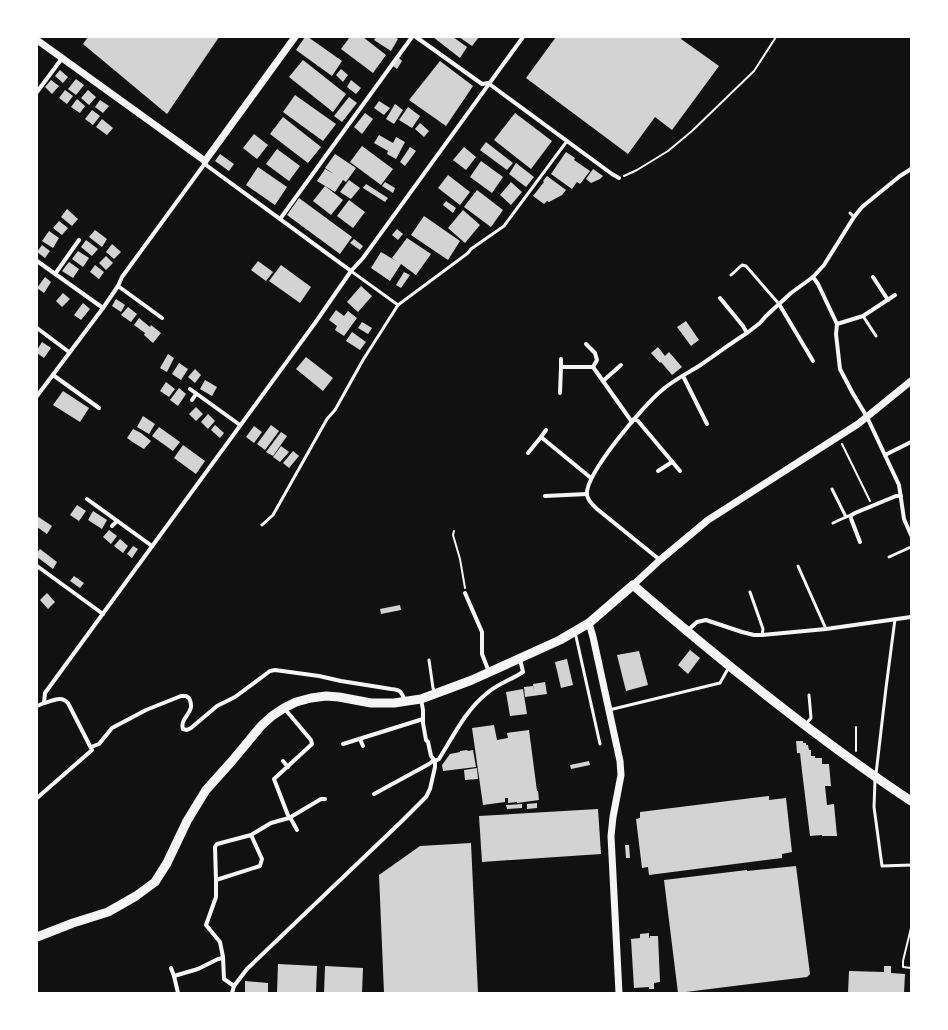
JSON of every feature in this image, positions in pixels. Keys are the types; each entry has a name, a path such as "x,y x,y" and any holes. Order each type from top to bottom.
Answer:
{"main road":[{"path":"37,937 73,923 108,912 136,896 155,882 167,863 187,821 206,790 261,726 284,708 296,702 326,696 371,703 394,703 420,699 520,659 560,640 589,623 633,585 687,632 805,725 876,778 911,801"}],"street":[{"path":"37,396 118,286 122,277 295,37"},
{"path":"280,219 412,37"},
{"path":"416,37 482,84 488,83 612,174 620,178"},
{"path":"44,703 44,693 523,37"},
{"path":"37,40 205,161 206,165 352,271"},
{"path":"37,92 63,59"},
{"path":"660,560 589,501 586,494 591,478 604,458 646,405 662,390 747,333 760,323 791,293 813,277 824,265 854,217 862,207 900,176 911,169"},
{"path":"55,274 78,240"},
{"path":"37,261 102,308"},
{"path":"873,276 888,300"},
{"path":"813,277 818,284 836,324 840,369 867,417 899,485 904,519 911,535"},
{"path":"118,286 162,318"},
{"path":"836,324 863,316 895,295"},
{"path":"720,298 747,333"},
{"path":"779,304 813,361"},
{"path":"37,328 69,352"},
{"path":"586,344 595,353 597,360 593,367"},
{"path":"560,393 561,359"},
{"path":"603,381 621,365"},
{"path":"561,367 593,367"},
{"path":"593,367 633,420 638,421 680,471"},
{"path":"53,375 99,408"},
{"path":"683,376 707,424"},
{"path":"633,585 660,560 708,520 858,424 911,381"},
{"path":"190,389 240,424"},
{"path":"192,400 196,394"},
{"path":"528,453 546,430"},
{"path":"541,437 591,478"},
{"path":"885,455 911,442"},
{"path":"658,471 672,462"},
{"path":"545,496 586,494"},
{"path":"860,542 848,516 896,496 901,496"},
{"path":"87,499 152,546"},
{"path":"112,526 116,520"},
{"path":"37,566 103,614"},
{"path":"466,593 482,632 482,654 489,672"},
{"path":"687,632 697,622 706,620 742,632 762,635 826,629 911,617"},
{"path":"589,623 620,762 621,775 613,817 612,836 619,993"},
{"path":"374,794 434,760 439,760 465,717 475,704 499,684 516,677 523,672 520,659"},
{"path":"91,747 99,744 112,728 146,710 181,696 186,696 189,698 192,704 191,709 183,722 183,729 187,730 192,728 217,706 235,697 270,671 275,670 320,676 341,681 398,690 401,692 405,701"},
{"path":"37,706 60,698 64,699 68,703 92,750 37,798"},
{"path":"232,993 234,986 247,969 398,825 426,796 430,789 435,766 428,742 426,740 423,723 423,710 420,699"},
{"path":"284,708 311,740 312,744 274,779 289,818 297,830"},
{"path":"343,744 423,719"},
{"path":"360,739 363,746"},
{"path":"283,761 288,767"},
{"path":"234,986 224,979 224,958 220,942 206,924 216,897 215,847 217,844 251,835 271,823 289,818 321,799 325,799"},
{"path":"216,880 260,866 262,859 251,835"},
{"path":"174,976 198,969 218,959 224,958"},
{"path":"171,968 178,993"}],"lane":[{"path":"262,525 273,515 327,419 335,410 363,360 398,305 468,253 471,249 504,226 567,141"},
{"path":"877,194 881,199"},
{"path":"850,213 854,217"},
{"path":"731,275 742,265 746,266 779,304"},
{"path":"352,271 398,305"},
{"path":"863,316 876,336"},
{"path":"832,489 848,516 834,523"},
{"path":"889,557 911,547"},
{"path":"798,566 826,629"},
{"path":"750,592 763,629 762,635"},
{"path":"895,619 886,688 874,807 882,866 911,865"},
{"path":"575,631 600,744"},
{"path":"429,660 433,688 436,693"},
{"path":"609,710 720,683 730,666"},
{"path":"805,725 811,718 809,695"}],"path":[{"path":"620,178 638,170 668,151 692,131 754,71 776,37"},
{"path":"839,437 872,506"},
{"path":"454,531 453,535 460,558 466,593"},
{"path":"853,761 856,752 856,727"},
{"path":"911,928 903,961 903,967 911,968"}],"building":[{"path":"88,37 219,37 167,114 83,44"},
{"path":"305,37 308,37 342,61 332,76 296,50"},
{"path":"350,37 363,37 386,55 373,73 341,49"},
{"path":"376,37 395,37 398,39 391,51 374,40"},
{"path":"433,37 453,37 467,47 460,58"},
{"path":"459,37 479,37 472,46"},
{"path":"556,37 682,37 681,39 719,66 672,130 655,117 628,154 526,78"},
{"path":"399,58 402,61 397,69 393,66"},
{"path":"303,60 346,94 333,112 289,77"},
{"path":"440,61 473,86 446,126 409,100"},
{"path":"341,69 348,75 343,82 336,75"},
{"path":"60,70 68,77 63,83 55,76"},
{"path":"76,79 84,85 76,95 68,89"},
{"path":"51,80 59,86 52,94 45,87"},
{"path":"351,80 361,88 356,94 347,87"},
{"path":"65,90 73,96 67,104 59,98"},
{"path":"88,90 96,97 89,105 81,98"},
{"path":"295,95 336,124 323,141 283,112"},
{"path":"349,97 357,103 342,122 334,116"},
{"path":"77,99 85,106 80,113 71,107"},
{"path":"100,100 109,106 103,113 95,107"},
{"path":"379,101 390,108 384,115 374,108"},
{"path":"395,104 403,110 394,124 386,119"},
{"path":"408,107 420,116 412,128 399,120"},
{"path":"92,110 100,116 93,125 85,119"},
{"path":"365,113 373,119 362,134 354,127"},
{"path":"515,113 552,141 531,169 494,140"},
{"path":"283,117 321,147 308,163 270,134"},
{"path":"102,119 113,128 107,135 96,127"},
{"path":"420,123 429,131 424,137 415,129"},
{"path":"254,134 268,145 257,159 243,148"},
{"path":"379,135 393,143 396,137 405,142 396,159 387,154 388,151 374,143"},
{"path":"486,142 513,163 507,170 480,150"},
{"path":"362,146 393,169 381,185 350,162"},
{"path":"410,147 416,151 405,166 400,162"},
{"path":"464,147 476,157 466,170 453,160"},
{"path":"277,149 300,166 289,181 266,164"},
{"path":"566,152 575,158 574,160 590,171 580,184 577,182 572,189 551,174"},
{"path":"220,154 234,164 229,171 215,161"},
{"path":"335,154 356,168 346,182 343,180 335,192 317,181 325,169 334,174 325,168"},
{"path":"481,161 503,177 492,193 470,177"},
{"path":"516,163 534,177 526,187 509,174"},
{"path":"258,167 287,187 275,205 246,185"},
{"path":"593,169 603,176 591,183 586,179"},
{"path":"448,175 470,192 460,205 438,188"},
{"path":"547,176 566,190 562,195 549,202 547,201 544,204 533,196"},
{"path":"349,180 360,188 351,199 340,192"},
{"path":"385,182 395,188 393,193 382,186"},
{"path":"511,182 522,192 511,205 500,195"},
{"path":"366,184 388,198 385,202 363,188"},
{"path":"325,186 343,200 331,215 313,201"},
{"path":"477,190 503,210 491,227 464,207"},
{"path":"299,198 352,237 340,254 287,215"},
{"path":"349,200 365,212 353,228 337,216"},
{"path":"446,201 456,208 453,213 443,205"},
{"path":"67,209 78,219 72,226 61,217"},
{"path":"463,210 480,225 465,243 448,228"},
{"path":"424,216 460,241 448,260 411,235"},
{"path":"59,221 68,228 62,235 53,228"},
{"path":"397,229 403,234 398,240 392,235"},
{"path":"95,230 107,239 102,247 89,237"},
{"path":"49,231 59,238 53,248 42,241"},
{"path":"407,238 431,254 416,275 401,264 390,281 371,268 381,252 396,261 392,258"},
{"path":"354,239 363,246 360,250 350,243"},
{"path":"86,240 98,249 92,256 81,247"},
{"path":"112,244 121,252 114,259 106,252"},
{"path":"42,245 50,251 45,258 37,252"},
{"path":"78,251 89,258 83,267 72,259"},
{"path":"106,256 113,263 106,270 99,263"},
{"path":"258,261 273,272 266,281 251,270"},
{"path":"69,262 79,269 73,278 62,271"},
{"path":"95,265 104,272 99,279 90,272"},
{"path":"281,265 311,287 300,303 269,281"},
{"path":"404,272 410,275 401,288 396,285"},
{"path":"45,277 51,282 44,293 37,288"},
{"path":"361,286 372,296 358,312 347,302"},
{"path":"63,293 70,299 62,307 56,301"},
{"path":"116,299 125,305 121,312 112,306"},
{"path":"83,303 90,309 81,320 74,315"},
{"path":"128,307 137,314 131,322 121,315"},
{"path":"336,310 344,316 348,311 357,318 344,336 335,330 337,326 329,320"},
{"path":"139,318 150,327 151,325 161,333 153,343 144,335 145,333 134,325"},
{"path":"686,321 699,340 691,346 677,327"},
{"path":"362,322 372,328 368,334 358,328"},
{"path":"352,332 366,342 360,350 346,341"},
{"path":"42,342 51,348 44,358 37,353 37,350"},
{"path":"658,347 665,356 669,352 682,367 672,375 651,353"},
{"path":"168,354 174,358 167,372 160,368"},
{"path":"306,357 333,378 323,391 296,369"},
{"path":"179,363 188,369 181,380 172,374"},
{"path":"195,369 201,375 195,383 188,377"},
{"path":"205,380 217,387 212,396 200,389"},
{"path":"166,382 175,389 169,397 160,391"},
{"path":"179,388 186,394 178,406 170,400"},
{"path":"63,391 89,408 80,422 53,405"},
{"path":"196,407 203,414 196,421 189,414"},
{"path":"208,414 215,421 208,429 201,422"},
{"path":"143,416 155,424 149,434 137,427"},
{"path":"215,425 224,433 220,438 211,430"},
{"path":"271,425 279,431 265,450 257,444"},
{"path":"254,426 262,432 254,443 246,437"},
{"path":"159,427 180,442 173,451 152,436"},
{"path":"133,429 151,441 144,449 127,438"},
{"path":"281,432 287,436 273,456 266,452"},
{"path":"183,445 205,461 196,474 174,458"},
{"path":"281,446 289,452 280,462 273,457"},
{"path":"293,451 299,456 289,468 283,463"},
{"path":"77,505 86,511 79,521 70,515"},
{"path":"93,511 107,520 102,529 88,520"},
{"path":"37,516 52,526 47,534 37,527"},
{"path":"109,530 117,536 111,544 103,537"},
{"path":"120,539 128,546 123,553 114,546"},
{"path":"133,546 138,549 132,558 127,554"},
{"path":"40,549 57,562 53,569 37,557 37,553"},
{"path":"74,576 84,583 80,588 70,581"},
{"path":"47,593 55,602 48,609 40,600"},
{"path":"400,605 401,610 381,614 380,609"},
{"path":"690,650 700,658 688,674 678,665"},
{"path":"639,651 648,685 626,691 617,655"},
{"path":"567,659 573,685 561,688 555,662"},
{"path":"545,682 547,694 525,697 524,687 533,686 534,691 533,684"},
{"path":"523,689 527,714 510,716 506,692"},
{"path":"494,725 497,740 508,738 507,733 529,730 539,800 508,803 508,798 505,798 505,802 483,805 472,728"},
{"path":"796,741 803,741 803,743 806,743 809,750 811,750 811,756 815,756 815,758 822,758 822,764 829,764 831,786 825,786 827,805 834,804 837,836 810,836 800,753 797,753"},
{"path":"473,750 476,767 443,771 442,765 450,754"},
{"path":"589,761 590,765 571,769 570,765"},
{"path":"477,768 478,779 465,780 464,770"},
{"path":"769,796 769,800 786,798 792,852 782,854 782,858 649,875 648,867 642,868 636,819 640,818 640,812"},
{"path":"537,803 537,808 527,809 527,804"},
{"path":"522,804 522,808 507,809 506,805"},
{"path":"598,809 601,854 482,862 479,816"},
{"path":"471,843 478,993 384,993 379,875 420,846"},
{"path":"625,845 629,845 630,858 626,858"},
{"path":"796,866 810,974 807,977 678,993 664,880"},
{"path":"649,933 649,938 650,936 658,936 660,982 654,983 654,989 649,989 649,987 634,988 631,939 640,938 640,934"},
{"path":"278,964 317,966 316,993 277,993"},
{"path":"325,966 363,968 362,993 324,993"},
{"path":"884,966 891,966 891,973 905,974 904,993 848,993 849,971 884,972"},
{"path":"245,981 268,983 268,993 245,993"}]}
